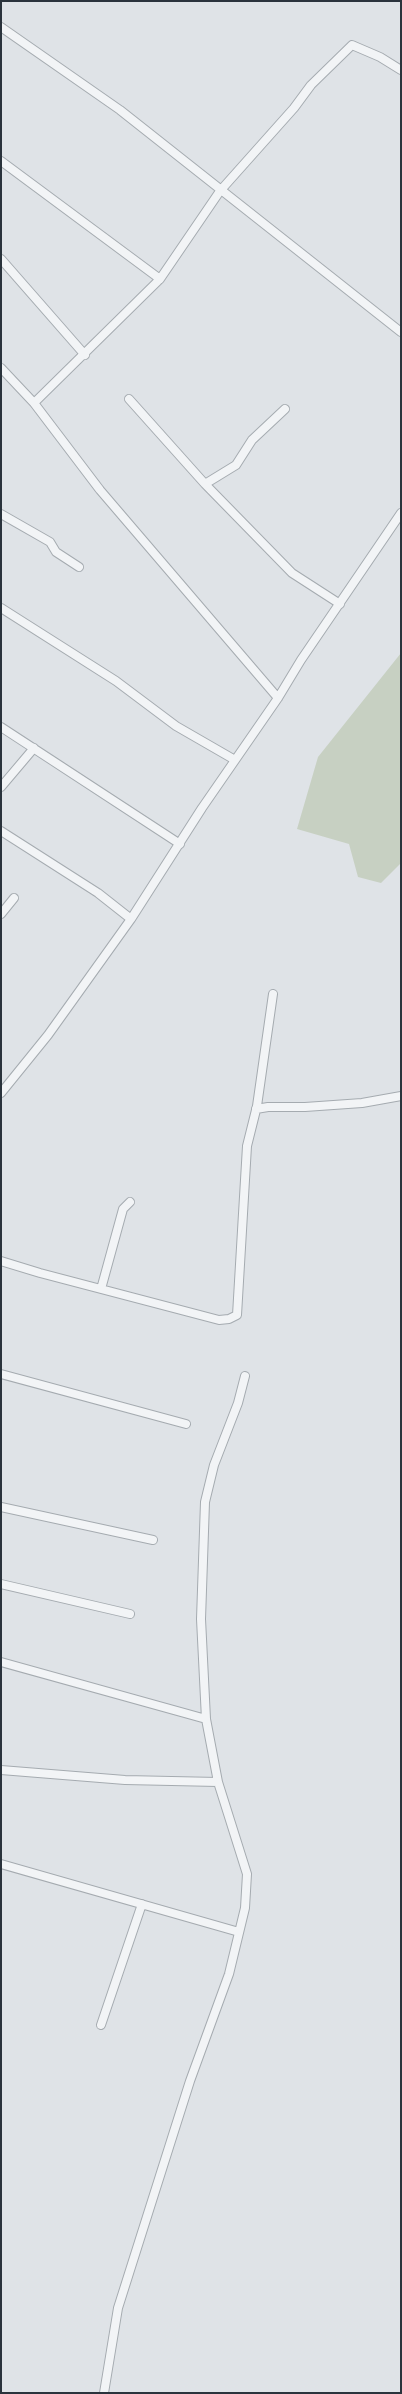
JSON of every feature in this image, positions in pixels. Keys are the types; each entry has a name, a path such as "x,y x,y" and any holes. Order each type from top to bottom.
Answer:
{"street":[{"path":"1,27 120,110 220,191 401,332"},
{"path":"34,403 85,355 160,279 220,191 294,108 311,85 352,45 380,56 401,70"},
{"path":"1,161 160,279"},
{"path":"1,259 85,355"},
{"path":"1,368 34,403 100,490 278,698"},
{"path":"129,399 206,484 292,573 340,604"},
{"path":"206,484 236,464 252,440 285,409"},
{"path":"2,1091 48,1035 131,919 278,698 301,660 401,513"},
{"path":"1,514 50,542 56,552 79,567"},
{"path":"1,608 116,681 176,726 235,760"},
{"path":"1,727 180,844"},
{"path":"1,787 34,748"},
{"path":"1,832 98,893 131,919"},
{"path":"1,914 14,898"},
{"path":"1,1261 219,1320 229,1319 237,1315 247,1146 256,1109 274,994"},
{"path":"256,1109 362,1103 401,1096"},
{"path":"100,1289 122,1209 130,1202"},
{"path":"1,1374 186,1424"},
{"path":"104,2393 118,2308 190,2081 229,1974 245,1908 246,1874 218,1782 206,1719 201,1619 205,1502 214,1465 238,1403 245,1376"},
{"path":"1,1508 153,1540"},
{"path":"1,1584 130,1614"},
{"path":"1,1662 206,1719"},
{"path":"1,1770 125,1780 218,1782"},
{"path":"1,1864 239,1932"},
{"path":"101,2025 142,1904"}],"green space":[{"path":"401,653 401,863 381,883 358,877 349,844 297,829 318,757"}]}
